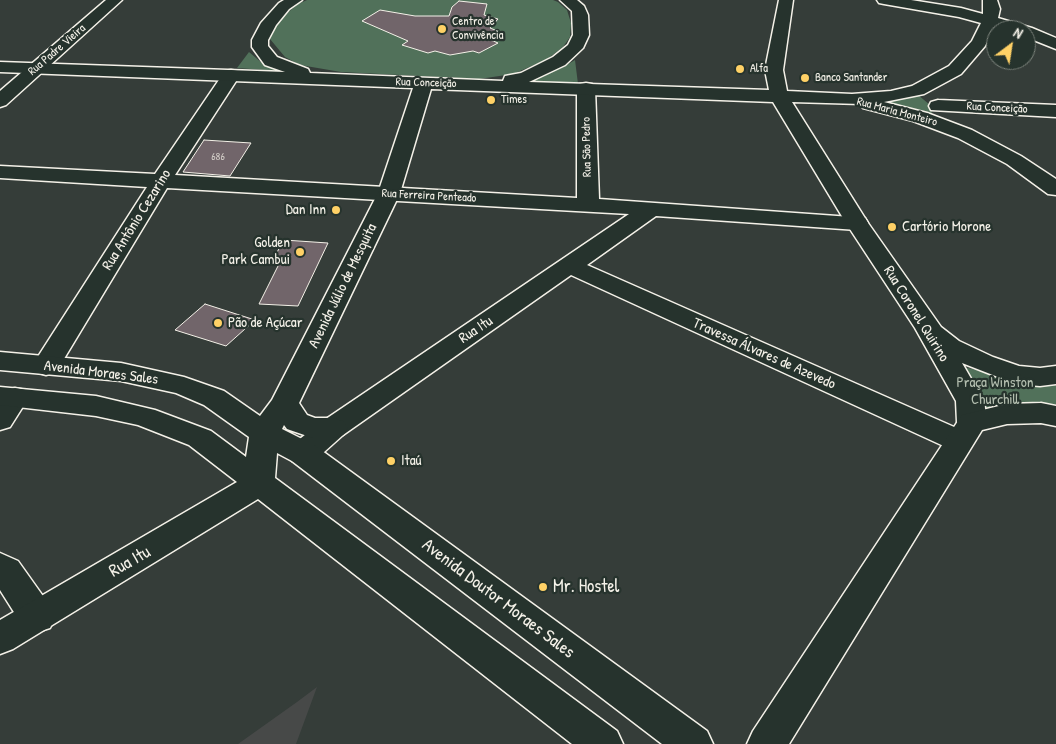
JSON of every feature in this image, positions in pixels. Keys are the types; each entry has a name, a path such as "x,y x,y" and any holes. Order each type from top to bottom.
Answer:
{"main road":[{"name":"Rua Padre Vieira","path":"0,101 35,68 115,0"},
{"path":"295,0 284,6 269,23 260,40 260,47 264,54 276,64 303,74 333,80"},
{"path":"488,84 526,77 559,62 575,48 580,35 579,9 566,0"},
{"name":"Rua Coronel Quirino","path":"786,0 774,70 779,96 857,223 928,328 970,402 965,432"},
{"path":"884,0 939,8 990,20"},
{"name":"Rua Maria Monteiro","path":"990,0 992,9 990,20"},
{"name":"Rua Maria Monteiro","path":"852,100 891,96 918,90 955,70 979,43 986,28"},
{"path":"1036,35 1056,44"},
{"name":"Rua Conceição","path":"0,67 488,84 852,100"},
{"name":"Rua Antônio Cezarino","path":"46,366 161,181 231,75"},
{"name":"Avenida Júlio de Mesquita","path":"264,432 286,403 389,193 424,83"},
{"name":"Rua São Pedro","path":"586,88 588,205"},
{"path":"918,90 929,96 940,115"},
{"name":"Rua Maria Monteiro","path":"852,100 940,115 1056,189"},
{"name":"Rua Conceição","path":"940,115 1056,111"},
{"name":"Rua Ferreira Penteado","path":"0,172 389,193 857,223"},
{"name":"Rua Itu","path":"303,453 333,428 650,210"},
{"name":"Travessa Álvares de Azevedo","path":"570,266 965,432"},
{"path":"928,328 950,347 983,363 1016,375 1040,377 1056,375"},
{"name":"Avenida Moraes Sales","path":"0,361 121,372 184,386 214,398 264,432 303,453"},
{"path":"286,403 297,422 313,428 333,428"},
{"path":"5,404 96,406 146,418 200,438 603,744"},
{"path":"767,744 965,432 1007,414 1041,413 1056,416"},
{"path":"259,484 264,432"},
{"name":"Avenida Doutor Moraes Sales","path":"303,453 693,744"},
{"name":"Rua Itu","path":"0,638 259,484"},
{"path":"0,567 6,571 37,617"}],"shaded area":[{"path":"317,687 296,744 238,744 297,702"}],"green space":[{"path":"307,0 553,0 567,10 571,23 570,37 563,47 546,60 513,74 479,79 341,72 300,65 285,57 270,39 279,20 298,4"},
{"path":"249,52 262,63 279,71 237,68"},
{"path":"575,60 578,84 525,82 561,68"},
{"path":"917,94 930,105 933,117 872,101"},
{"name":"Praça Winston Churchill","path":"959,366 1034,383 1056,383 1056,409 984,410"}],"building":[{"name":"Centro de Convivência","path":"459,1 487,4 484,15 498,19 490,28 500,32 486,38 498,43 479,53 473,51 450,55 435,51 428,53 402,45 408,41 362,21 380,10 415,16 449,16 452,7"},
{"path":"204,140 251,143 230,176 183,172"},
{"path":"284,240 328,243 298,306 259,304 280,262 272,261"},
{"name":"Pão de Açúcar","path":"205,304 255,320 226,346 175,330"}],"place":[{"name":"Centro de Convivência","path":"442,29"},
{"name":"Alfa","path":"740,69"},
{"name":"Banco Santander","path":"805,78"},
{"name":"Times","path":"491,100"},
{"name":"Dan Inn","path":"336,210"},
{"name":"Cartório Morone","path":"892,227"},
{"name":"Golden Park Cambui","path":"300,252"},
{"name":"Pão de Açúcar","path":"218,323"},
{"name":"Itaú","path":"391,461"},
{"name":"Mr. Hostel","path":"543,587"}]}
